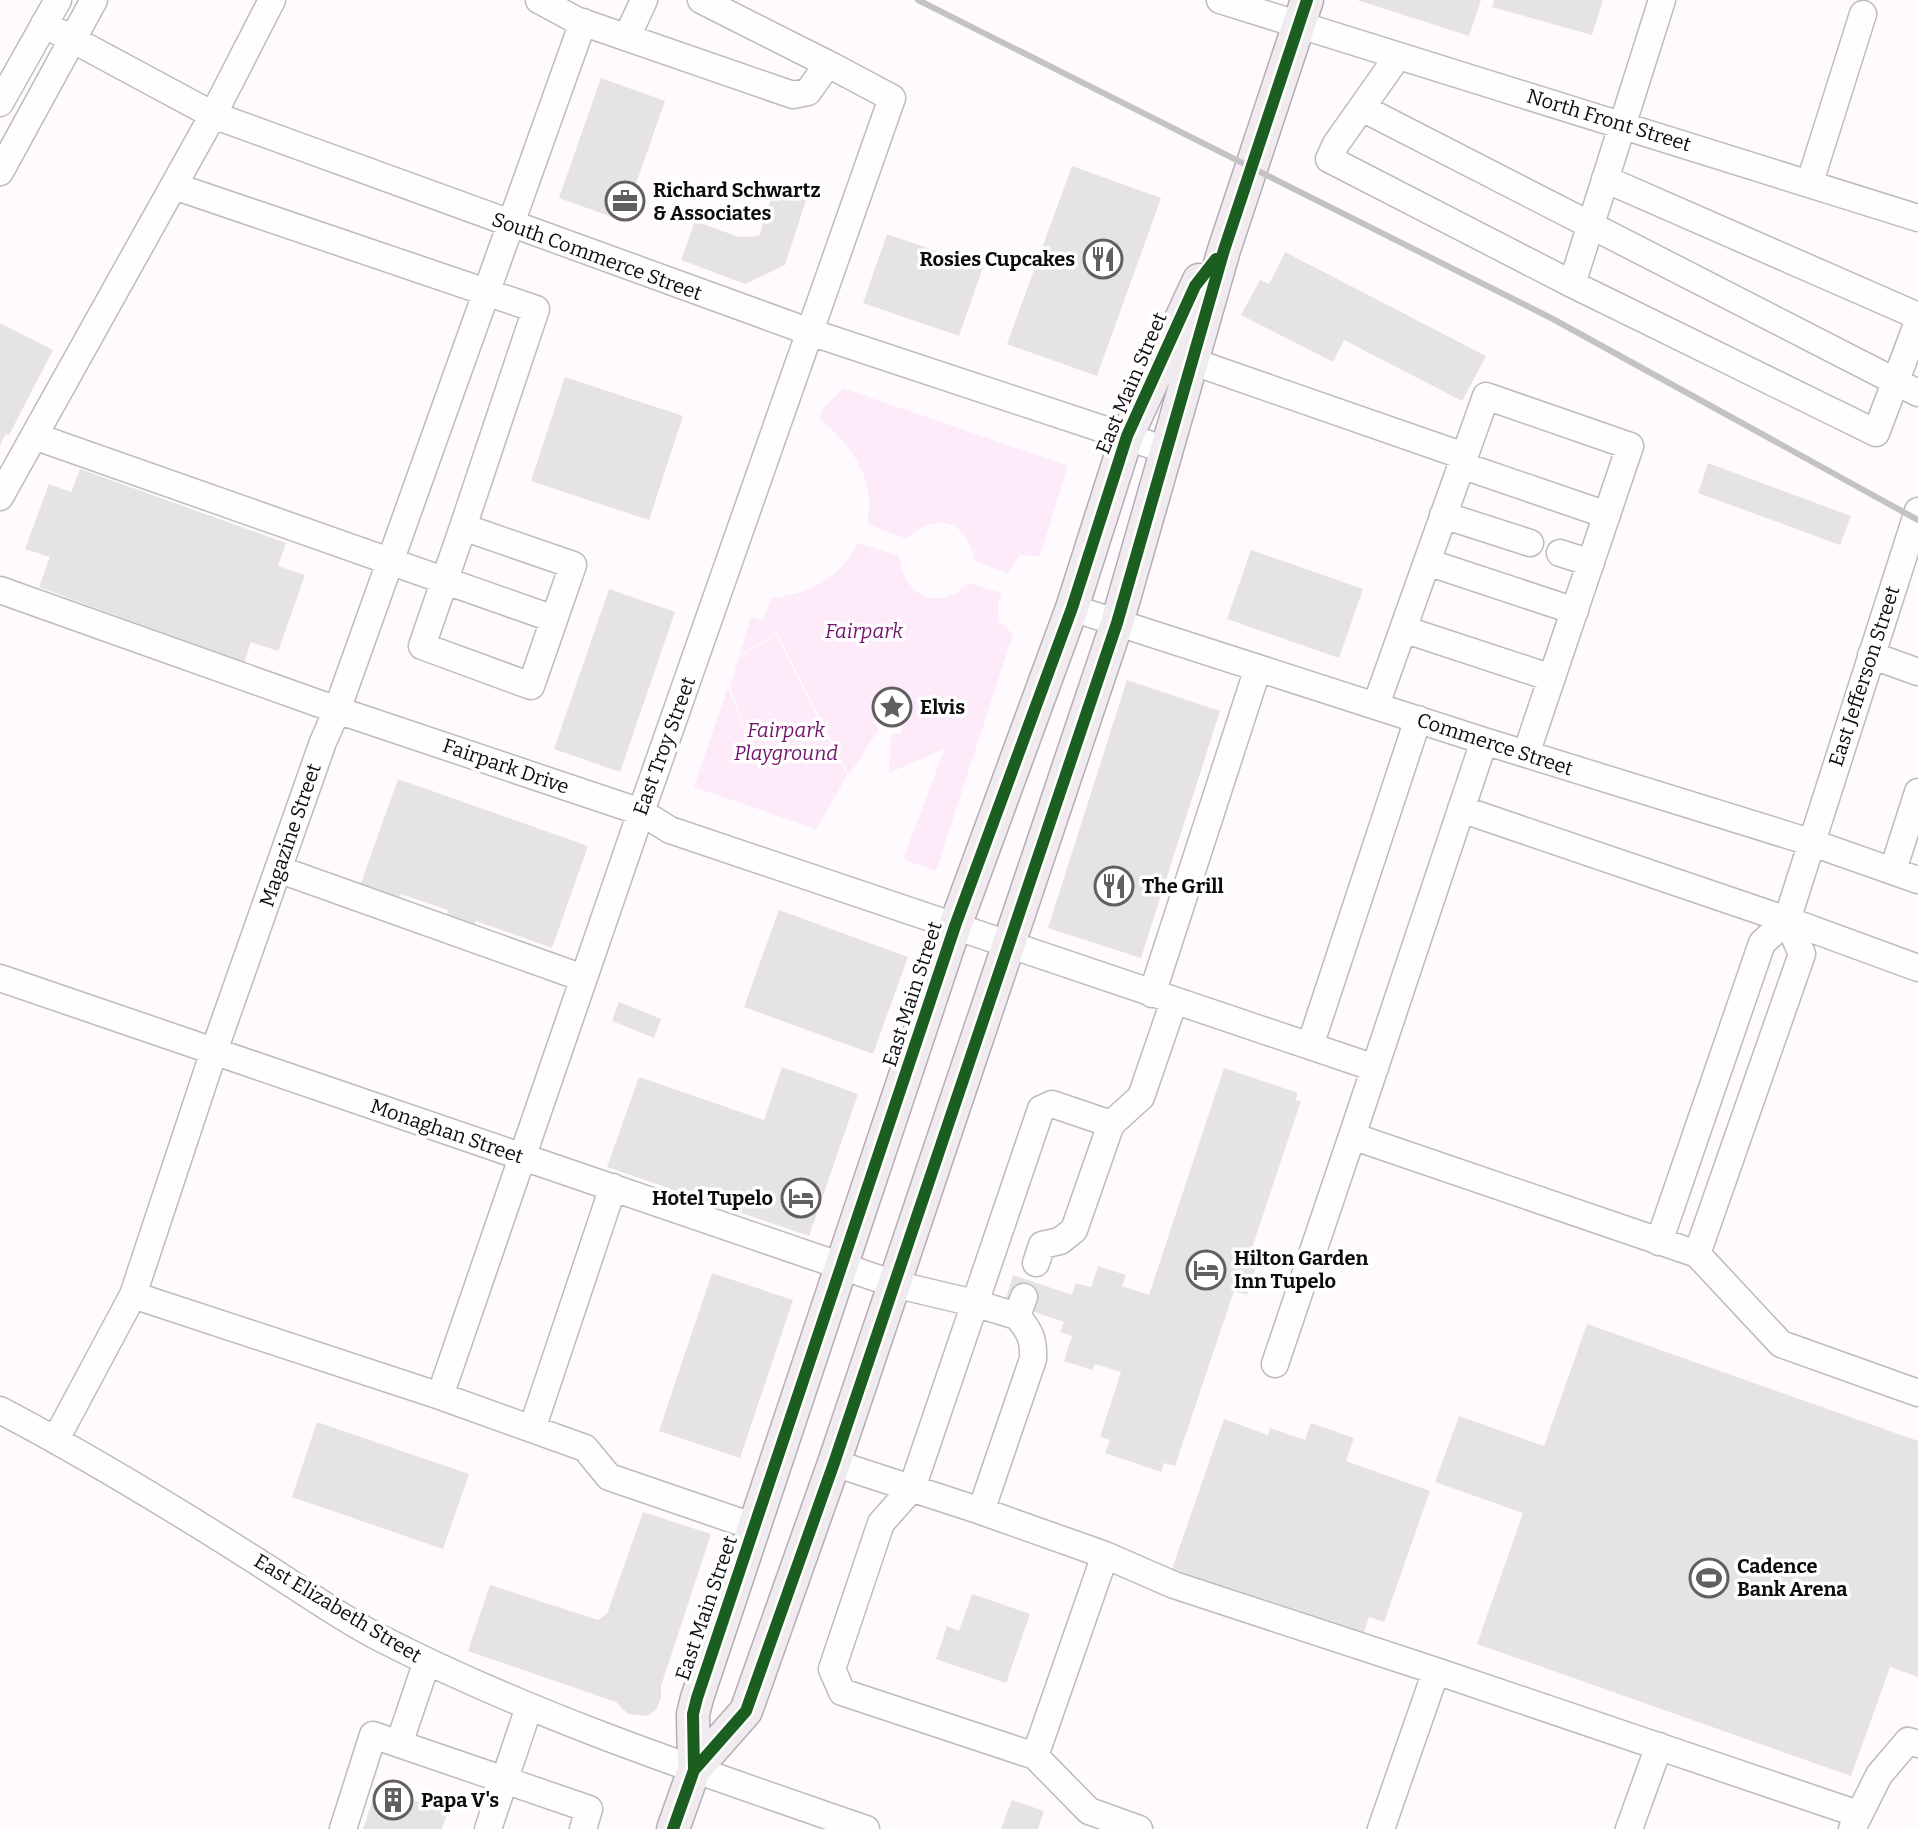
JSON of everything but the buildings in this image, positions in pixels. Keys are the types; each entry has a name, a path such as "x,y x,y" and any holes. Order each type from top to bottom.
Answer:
{"main road":[{"name":"East Main Street","path":"694,1770 746,1711 834,1463 1117,623 1250,165 1304,13"},
{"name":"East Main Street","path":"673,1829 694,1770 695,1706 955,926 1072,608 1127,436 1195,286 1224,250"}],"street":[{"path":"0,103 58,0"},
{"path":"0,172 94,0"},
{"path":"0,497 213,115 272,0"},
{"path":"627,37 644,0"},
{"path":"701,0 832,66"},
{"name":"North Front Street","path":"1220,0 1304,13 1398,56 1918,218"},
{"path":"1572,284 1662,0"},
{"path":"551,3 583,22 793,95 808,92 822,72 832,66"},
{"path":"1810,182 1863,14"},
{"name":"Magazine Street","path":"56,1439 133,1295 278,869 583,22"},
{"name":"South Commerce Street","path":"44,24 213,115 810,332 1166,450"},
{"path":"1398,56 1329,159 1572,284 1876,433 1907,387 1918,319 1605,179"},
{"name":"East Troy Street","path":"440,1396 583,978 892,98 832,66"},
{"path":"1362,108 1907,387"},
{"path":"174,186 536,309 422,646 531,686 573,565 463,527"},
{"path":"1191,361 1607,515"},
{"path":"1376,705 1486,396 1630,446 1526,754"},
{"path":"34,436 554,619"},
{"name":"East Jefferson Street","path":"1787,920 1918,511"},
{"path":"1443,515 1530,543"},
{"path":"1560,553 1591,563"},
{"path":"1427,562 1575,611"},
{"name":"Fairpark Drive","path":"0,590 337,710 641,812 670,830 1375,1068"},
{"name":"Commerce Street","path":"1072,608 1810,842 1918,880"},
{"path":"1403,629 1552,678"},
{"path":"1871,655 1918,672"},
{"path":"999,1231 1039,1254 1074,1230 1111,1124 1141,1097 1163,997 1258,668"},
{"path":"1310,1046 1418,719"},
{"path":"1275,1364 1484,741"},
{"path":"1893,870 1918,792"},
{"path":"1461,809 1918,968"},
{"path":"278,869 583,978"},
{"path":"1659,1242 1762,943 1787,920"},
{"path":"1697,1254 1802,954 1787,920"},
{"name":"Monaghan Street","path":"0,978 894,1284 974,1303 1020,1306 1034,1342 1033,1359 981,1511"},
{"path":"1111,1124 1052,1104 1041,1109 912,1488 881,1523 832,1669 842,1692 1035,1756 1101,1823 1139,1829"},
{"path":"1352,1136 1697,1254 1781,1344 1918,1393"},
{"path":"532,1429 613,1187"},
{"path":"133,1295 440,1396 585,1448 609,1477 755,1527"},
{"name":"East Elizabeth Street","path":"0,1410 109,1469 374,1635 427,1661 529,1707 694,1770 866,1829"},
{"path":"834,1463 1105,1555 1174,1585 1659,1746 1855,1822 1879,1775 1908,1741 1918,1744"},
{"path":"1035,1756 1105,1555"},
{"path":"399,1744 427,1661"},
{"path":"1381,1829 1436,1671"},
{"path":"488,1829 529,1707"},
{"path":"343,1829 373,1735 589,1809 583,1829"},
{"path":"1629,1829 1659,1746"}],"green space":[{"path":"843,388 1068,466 1040,556 1020,555 1008,573 974,561 966,537 949,524 928,525 907,539 867,524 869,508 865,478 842,440 819,419 822,409"},
{"name":"Fairpark","path":"858,543 899,556 908,581 924,596 934,599 945,597 968,583 1002,593 998,604 999,621 1013,634 936,871 903,859 945,748 889,773 891,735 901,733 910,717 912,702 909,697 893,690 876,699 873,709 876,718 873,722 879,729 849,775 777,633 739,656 751,617 763,621 771,598 799,593 823,582 843,566"},
{"name":"Fairpark Playground","path":"776,635 847,776 816,829 694,787 728,687 745,732 744,741 746,732 730,687 739,657"}],"railway":[{"path":"918,0 1553,319 1918,520"}],"cycle path":[{"path":"694,1770 746,1711 834,1463 1117,623 1224,250 1307,0"},
{"path":"673,1829 694,1770 693,1714 697,1698 955,926 1072,608 1127,436 1195,286 1216,259"}],"place":[{"name":"Richard Schwartz & Associates","path":"625,201"},
{"name":"Rosies Cupcakes","path":"1103,259"},
{"name":"Elvis","path":"892,707"},
{"name":"The Grill","path":"1114,886"},
{"name":"Hotel Tupelo","path":"801,1198"},
{"name":"Hilton Garden Inn Tupelo","path":"1206,1270"},
{"name":"Cadence Bank Arena","path":"1709,1578"},
{"name":"Papa V's","path":"393,1800"}]}
